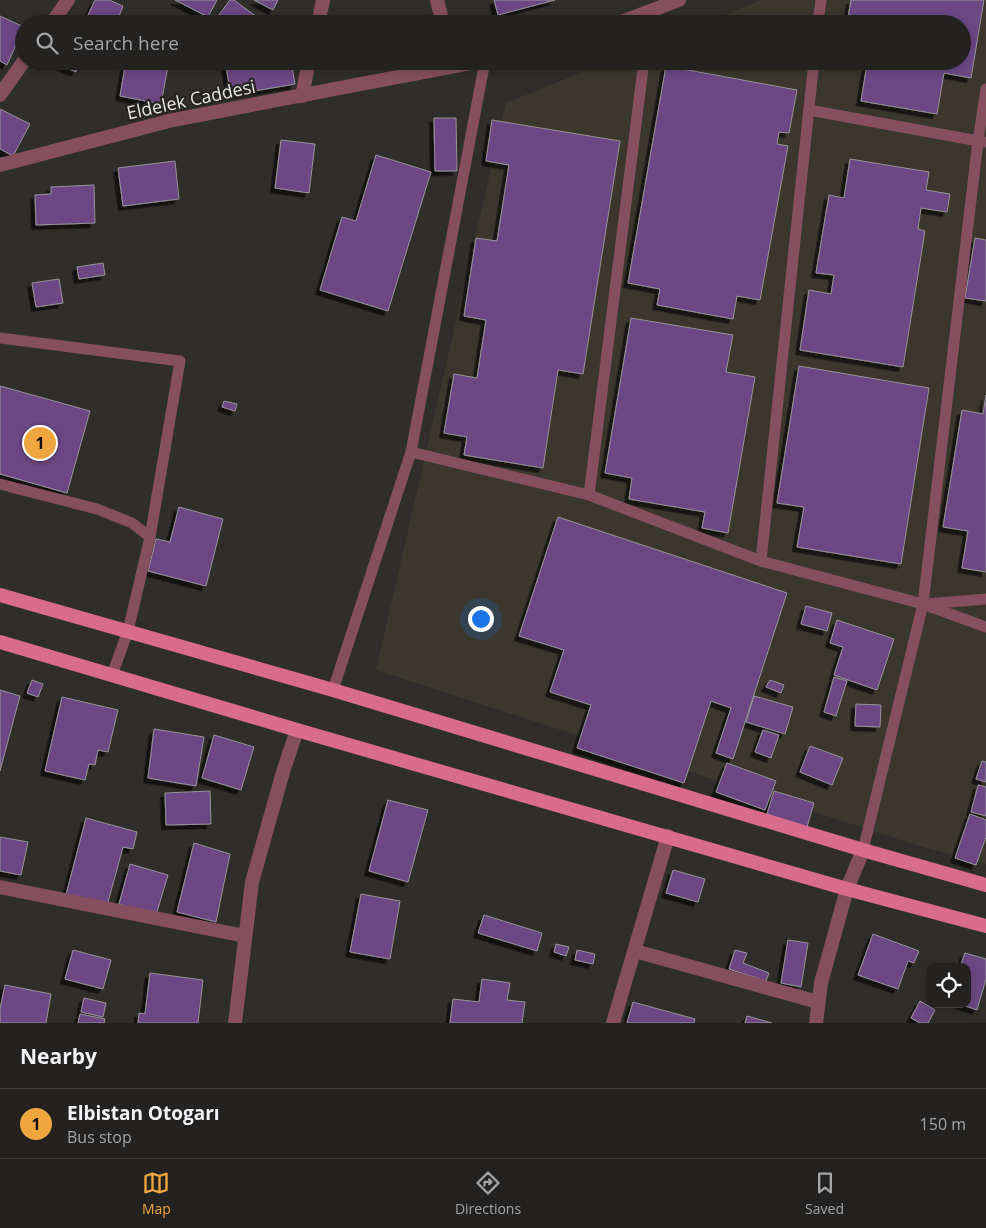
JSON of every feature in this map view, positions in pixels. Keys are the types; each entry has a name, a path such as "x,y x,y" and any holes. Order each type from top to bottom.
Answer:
{"main road":[{"path":"0,595 333,690 863,850 986,885"},
{"path":"0,642 847,889 986,926"}],"street":[{"path":"57,15 68,0"},
{"path":"320,15 323,0"},
{"path":"438,0 441,15"},
{"path":"653,15 679,0"},
{"path":"0,96 18,70"},
{"path":"302,96 307,70"},
{"name":"Eldelek Caddesi","path":"0,165 173,120 302,96 424,70"},
{"path":"235,1023 252,882 283,772 297,730"},
{"path":"613,1023 668,836"},
{"path":"816,1023 821,983 847,889 863,850"},
{"path":"0,887 245,936"},
{"path":"635,951 818,1002"}],"lane":[{"path":"819,15 821,0"},
{"path":"333,690 411,452 483,70"},
{"path":"589,495 643,70"},
{"path":"761,561 813,70"},
{"path":"863,850 923,604 982,142 986,89"},
{"path":"809,110 982,142"},
{"path":"0,338 180,361 150,537 128,631 112,675"},
{"path":"411,452 589,495 761,561 923,604 986,627"},
{"path":"0,484 97,509 132,522 150,537"},
{"path":"923,604 986,599"}],"shaded area":[{"path":"762,0 986,0 986,864 916,845 376,670 506,103 588,70 971,70 971,15 725,15"}],"building":[{"path":"95,0 109,0 123,6 120,15 88,15"},
{"path":"175,0 217,0 209,15 204,15"},
{"path":"230,0 234,0 254,15 219,15"},
{"path":"254,0 278,0 273,10"},
{"path":"494,0 555,0 498,15"},
{"path":"851,0 984,0 971,78 944,73 937,114 861,101 866,70 971,70 971,15 848,15"},
{"path":"0,16 15,23 15,47 7,65 0,61"},
{"path":"124,70 167,70 161,104 120,96"},
{"path":"227,70 292,70 295,84 231,95"},
{"path":"665,70 688,70 797,90 789,133 779,132 777,144 788,146 760,300 737,296 733,319 657,305 660,289 628,283"},
{"path":"0,109 30,124 13,156 0,149"},
{"path":"434,118 456,118 457,171 435,171"},
{"path":"492,120 620,141 583,374 558,370 543,468 464,455 467,437 444,433 454,374 477,378 486,320 464,316 476,238 497,241 509,165 486,161"},
{"path":"281,140 315,144 309,193 275,188"},
{"path":"376,155 431,172 388,311 320,290 342,217 356,221"},
{"path":"850,159 929,172 926,190 950,194 947,212 921,208 918,229 925,231 903,367 800,350 809,290 831,294 834,275 816,273 829,195 844,198"},
{"path":"175,161 179,199 123,206 118,168"},
{"path":"94,185 95,223 36,225 35,195 51,194 51,187"},
{"path":"975,238 986,240 986,301 965,298"},
{"path":"103,263 105,275 79,279 77,267"},
{"path":"59,279 63,303 36,307 32,283"},
{"path":"631,318 733,335 726,372 755,377 728,533 702,528 705,512 629,499 632,478 605,473"},
{"path":"799,366 929,388 901,564 797,547 804,507 777,503"},
{"path":"0,386 90,411 67,493 0,474"},
{"path":"986,395 986,572 962,568 968,531 943,527 962,410 983,414"},
{"path":"224,401 237,404 235,411 222,407"},
{"path":"179,507 223,519 206,586 148,571 156,539 170,542"},
{"path":"558,517 787,593 733,759 716,753 731,708 711,701 684,783 577,748 591,705 550,692 564,650 519,636"},
{"path":"806,606 832,613 827,631 801,624"},
{"path":"837,620 894,639 877,690 834,675 843,647 830,643"},
{"path":"834,677 847,681 836,716 824,712"},
{"path":"32,680 43,684 38,697 27,693"},
{"path":"770,680 784,685 781,693 766,687"},
{"path":"0,690 20,696 0,771"},
{"path":"754,696 793,707 785,734 746,722"},
{"path":"62,697 118,710 108,752 98,750 95,765 89,764 85,780 45,771"},
{"path":"856,704 881,705 880,727 855,726"},
{"path":"154,729 204,737 196,786 148,778"},
{"path":"763,730 779,735 771,758 755,752"},
{"path":"214,735 254,747 241,790 202,778"},
{"path":"810,746 843,758 832,785 800,772"},
{"path":"982,761 986,762 986,782 976,779"},
{"path":"727,763 776,781 765,810 716,792"},
{"path":"978,785 986,787 986,816 971,812"},
{"path":"210,791 211,824 166,825 165,793"},
{"path":"774,791 814,803 807,827 767,814"},
{"path":"388,800 428,810 408,882 369,871"},
{"path":"970,814 986,820 986,837 976,865 955,858"},
{"path":"86,818 137,832 133,849 123,847 107,906 66,895"},
{"path":"0,837 28,842 21,875 0,871"},
{"path":"194,843 230,854 216,922 177,912"},
{"path":"130,864 168,875 156,915 119,904"},
{"path":"673,870 705,879 698,902 666,893"},
{"path":"361,894 400,901 390,959 350,952"},
{"path":"484,915 542,933 537,951 478,933"},
{"path":"873,934 919,951 914,963 908,961 898,989 858,975"},
{"path":"788,940 808,943 801,987 781,983"},
{"path":"556,944 569,947 566,956 554,952"},
{"path":"73,950 111,960 103,989 65,979"},
{"path":"577,950 595,954 593,964 575,960"},
{"path":"735,950 747,953 743,963 769,973 766,981 729,969"},
{"path":"965,953 986,959 986,979 977,1010 971,1008 971,963 961,963"},
{"path":"150,973 203,980 198,1023 138,1023 139,1013 145,1014"},
{"path":"482,979 510,983 507,1000 525,1002 522,1023 450,1023 453,999 479,1002"},
{"path":"5,985 51,994 46,1023 0,1023 0,1009"},
{"path":"84,998 106,1003 103,1017 81,1012"},
{"path":"920,1001 926,1005 926,1008 935,1010 928,1023 920,1023 911,1018"},
{"path":"633,1002 695,1019 694,1023 627,1023"},
{"path":"80,1014 105,1019 104,1023 78,1023"},
{"path":"747,1016 772,1023 745,1023"}],"place":[{"name":"Elbistan Otogarı","path":"40,443"}]}
